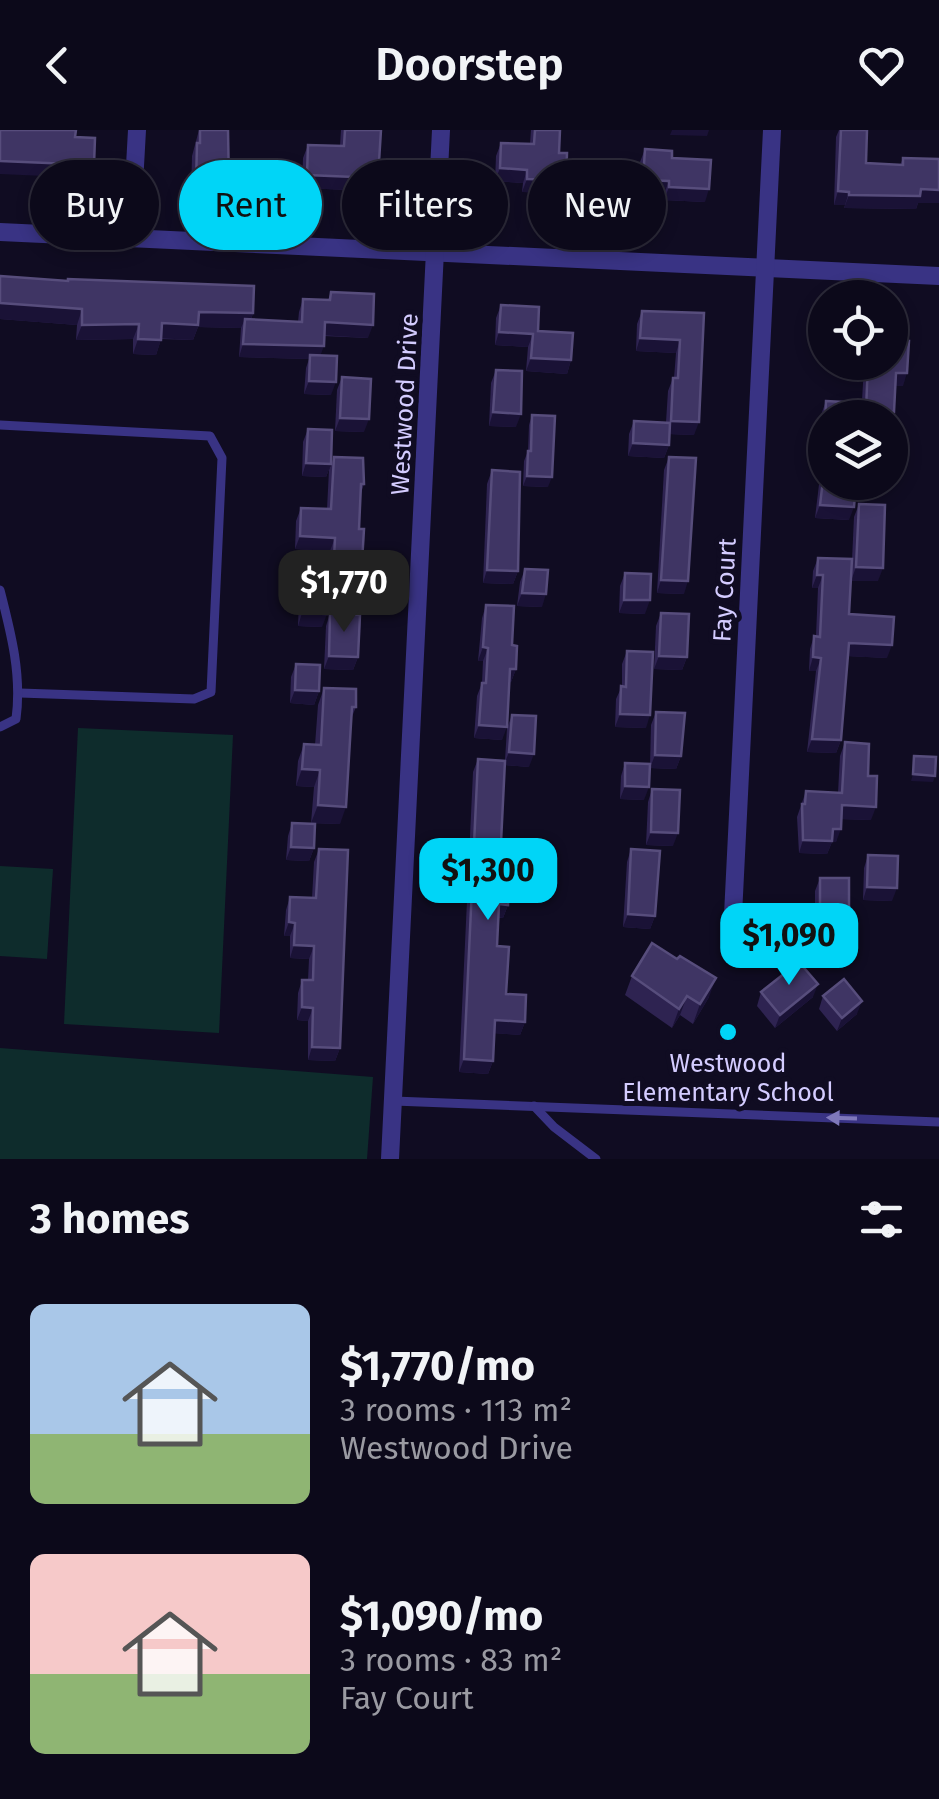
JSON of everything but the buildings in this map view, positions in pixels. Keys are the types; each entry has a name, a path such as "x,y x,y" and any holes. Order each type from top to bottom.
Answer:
{"street":[{"path":"135,160 136,130"},
{"name":"Westwood Drive","path":"390,1159 441,130"},
{"name":"Fay Court","path":"733,916 772,130"},
{"path":"0,232 30,233"},
{"path":"159,239 939,276"}],"lane":[{"path":"0,425 210,436 222,458 210,692 194,699 20,693"},
{"path":"0,590 14,642 20,693 16,720 0,728"},
{"path":"394,1100 939,1122"},
{"path":"534,1106 596,1159"}],"green space":[{"path":"78,728 233,735 219,1033 64,1024"},
{"path":"0,866 53,869 47,959 0,956"},
{"path":"0,1048 373,1077 367,1159 0,1159"}],"place":[{"name":"Westwood Elementary School","path":"728,1032"}]}
